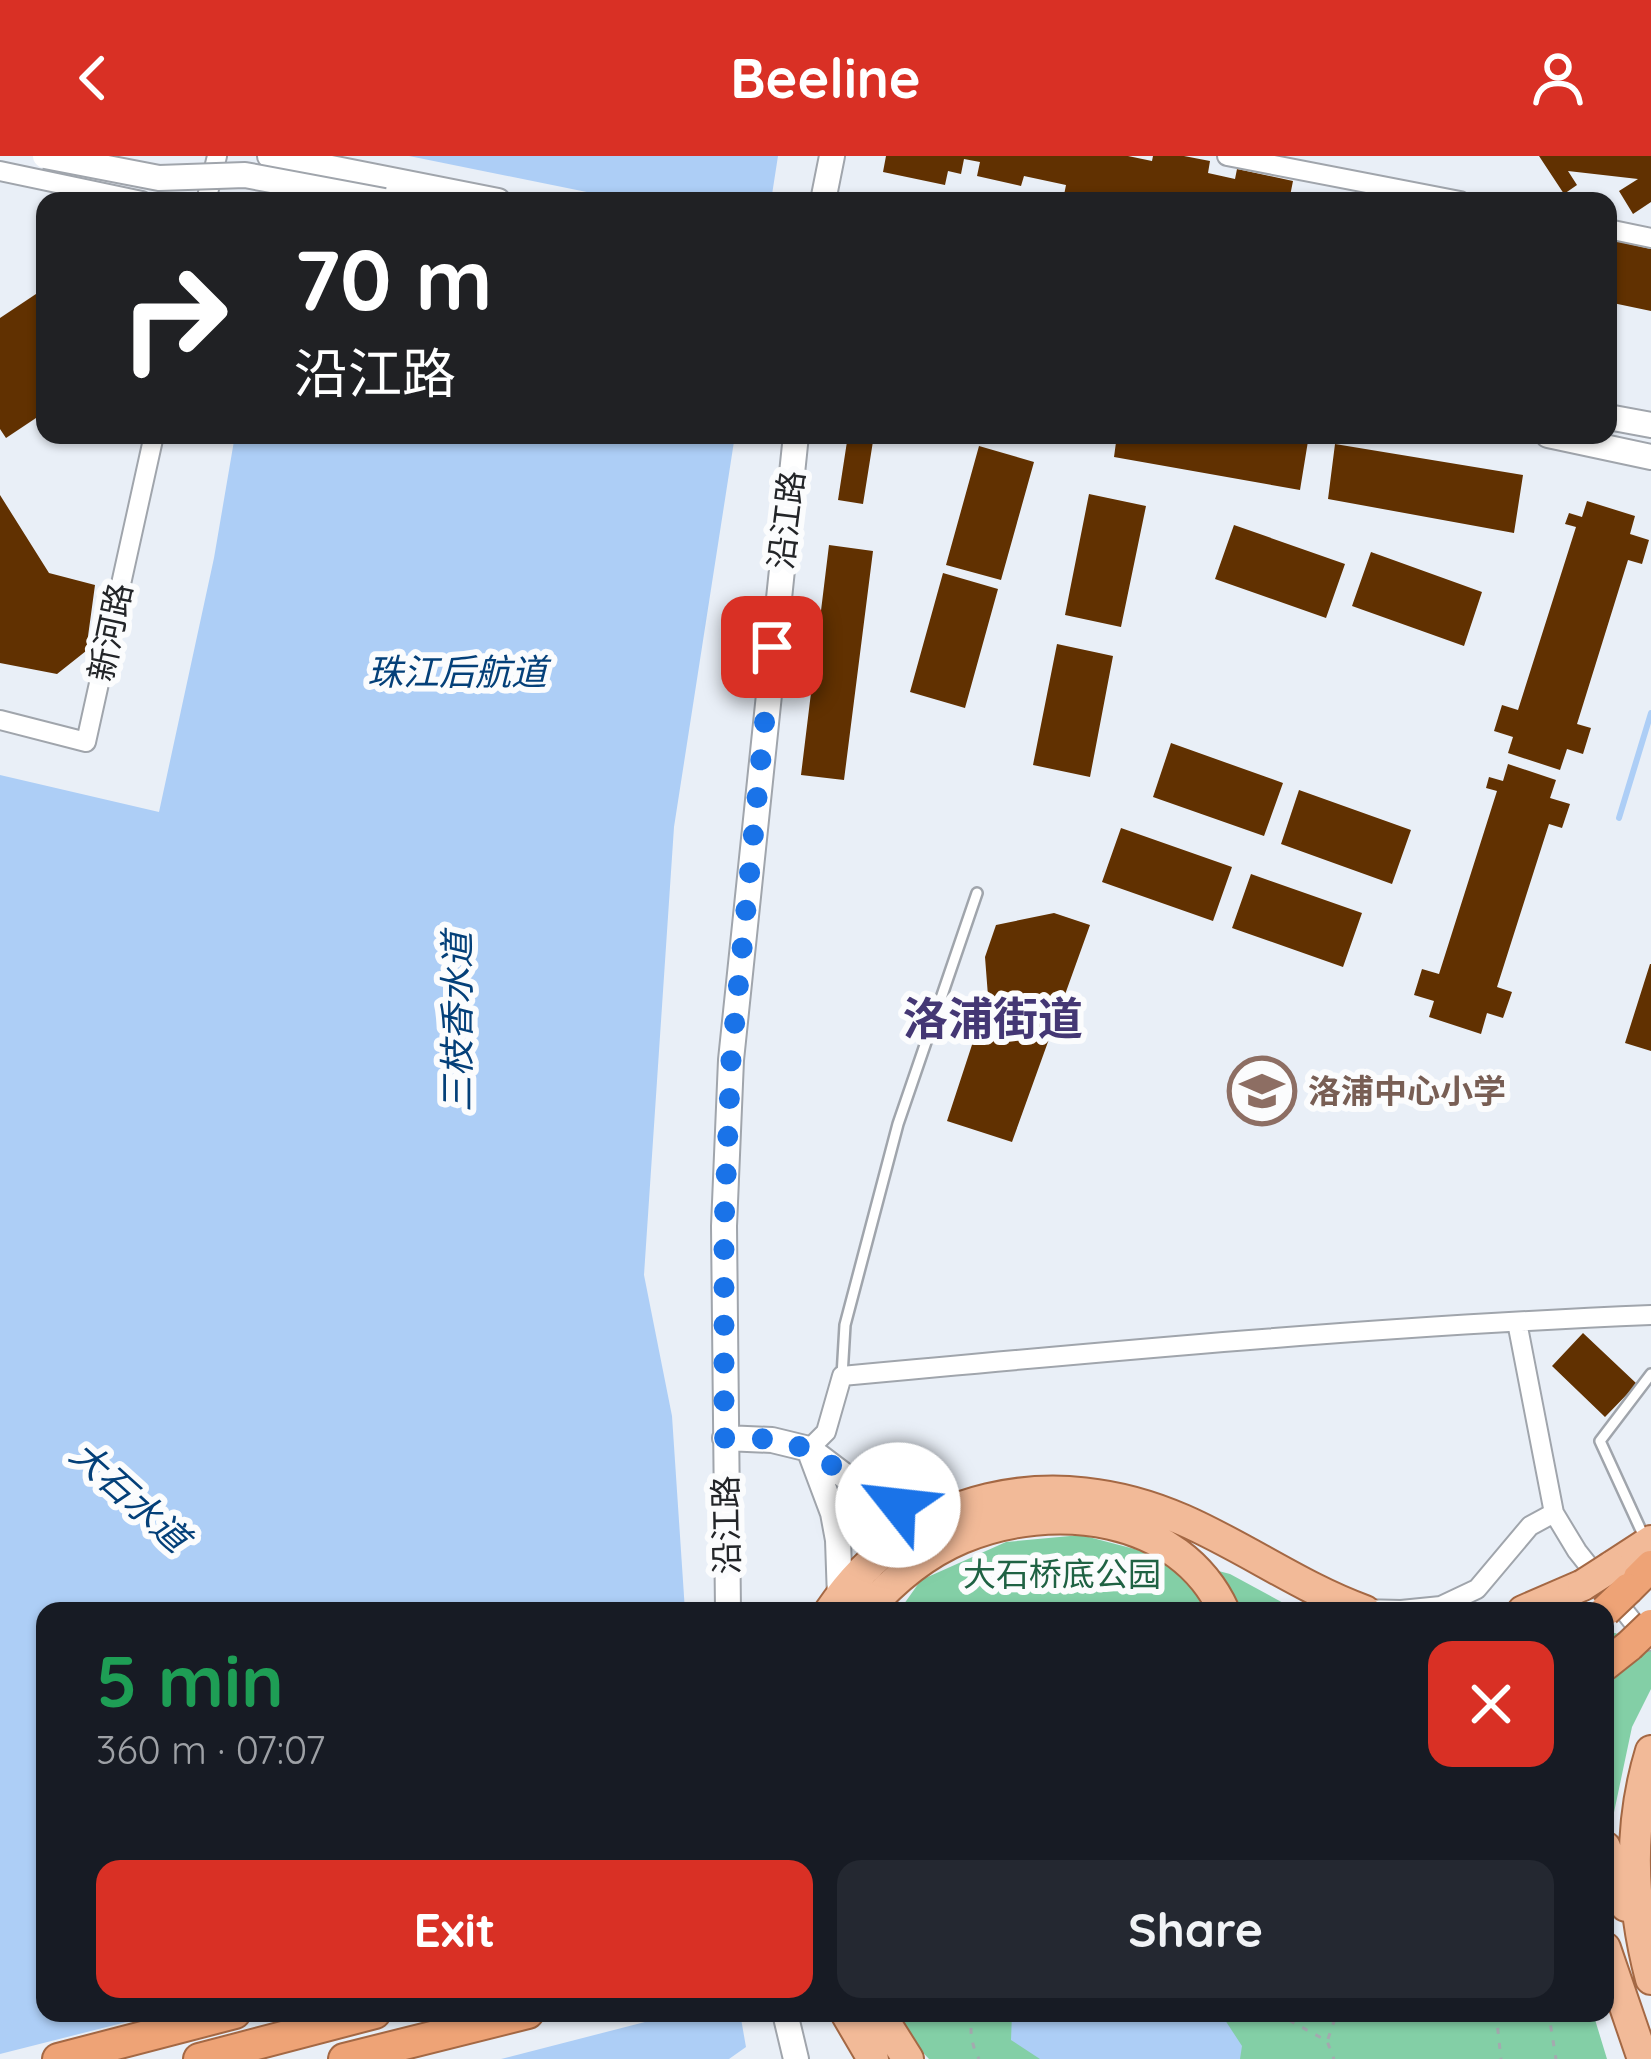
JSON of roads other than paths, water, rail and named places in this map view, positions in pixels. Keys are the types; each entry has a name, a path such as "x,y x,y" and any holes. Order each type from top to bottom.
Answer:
{"highway":[{"path":"1614,1589 1650,1550"},
{"path":"58,2059 200,2022"},
{"path":"199,2059 341,2022"},
{"path":"344,2059 492,2022"}],"main road":[{"path":"849,1602 889,1546 946,1513 993,1498 1072,1490 1150,1506 1344,1602"},
{"path":"853,1602 948,1544 998,1526 1066,1518 1117,1525 1162,1543 1198,1570 1220,1602"},
{"path":"1543,1602 1582,1585 1614,1589"},
{"path":"1651,1751 1638,1804 1634,1856 1651,1979"},
{"path":"1614,1873 1651,1979"},
{"path":"1614,1974 1643,2059"},
{"path":"851,2022 873,2059"},
{"path":"884,2022 908,2059"}],"street":[{"path":"45,156 160,178 245,175 336,192"},
{"path":"208,192 217,156"},
{"path":"270,156 452,192"},
{"path":"825,192 832,156"},
{"path":"1227,156 1413,192"},
{"path":"0,171 99,192"},
{"path":"1617,232 1651,238"},
{"path":"1617,419 1651,425"},
{"name":"新河路","path":"0,720 86,742 152,444"},
{"name":"沿江路","path":"728,1602 724,1226 731,1060 795,444"},
{"path":"1591,444 1651,457"},
{"path":"808,1449 826,1432 842,1376 1651,1315"},
{"path":"1517,1322 1554,1513 1608,1602"},
{"path":"724,1438 772,1439 808,1449 874,1499 946,1513"},
{"path":"808,1449 832,1514 844,1602"},
{"path":"1449,1602 1477,1589 1530,1526 1554,1513"},
{"path":"1614,1612 1634,1645"},
{"path":"787,2022 796,2059"}],"lane":[{"path":"842,1376 844,1325 898,1124 977,893"},
{"path":"1650,1550 1600,1441 1651,1374"}],"water":[{"path":"289,156 778,156 772,192 282,192"},
{"path":"233,444 734,444 674,827 644,1275 672,1416 684,1602 36,1602 36,2022 742,2022 746,2047 729,2059 0,2059 0,775 159,812"},
{"path":"1012,2022 1226,2022 1242,2046 1240,2059 1040,2059 1011,2040"}],"waterway":[{"path":"1619,818 1651,713"}],"place":[{"name":"洛浦中心小学","path":"1262,1091"}],"district":[{"name":"洛浦街道","path":"993,1019"}],"water label":[{"name":"珠江后航道","path":"457,672"},
{"name":"三枝香水道","path":"457,1022"},
{"name":"大石水道","path":"130,1496"}],"park label":[{"name":"大石桥底公园","path":"1062,1574"}]}
